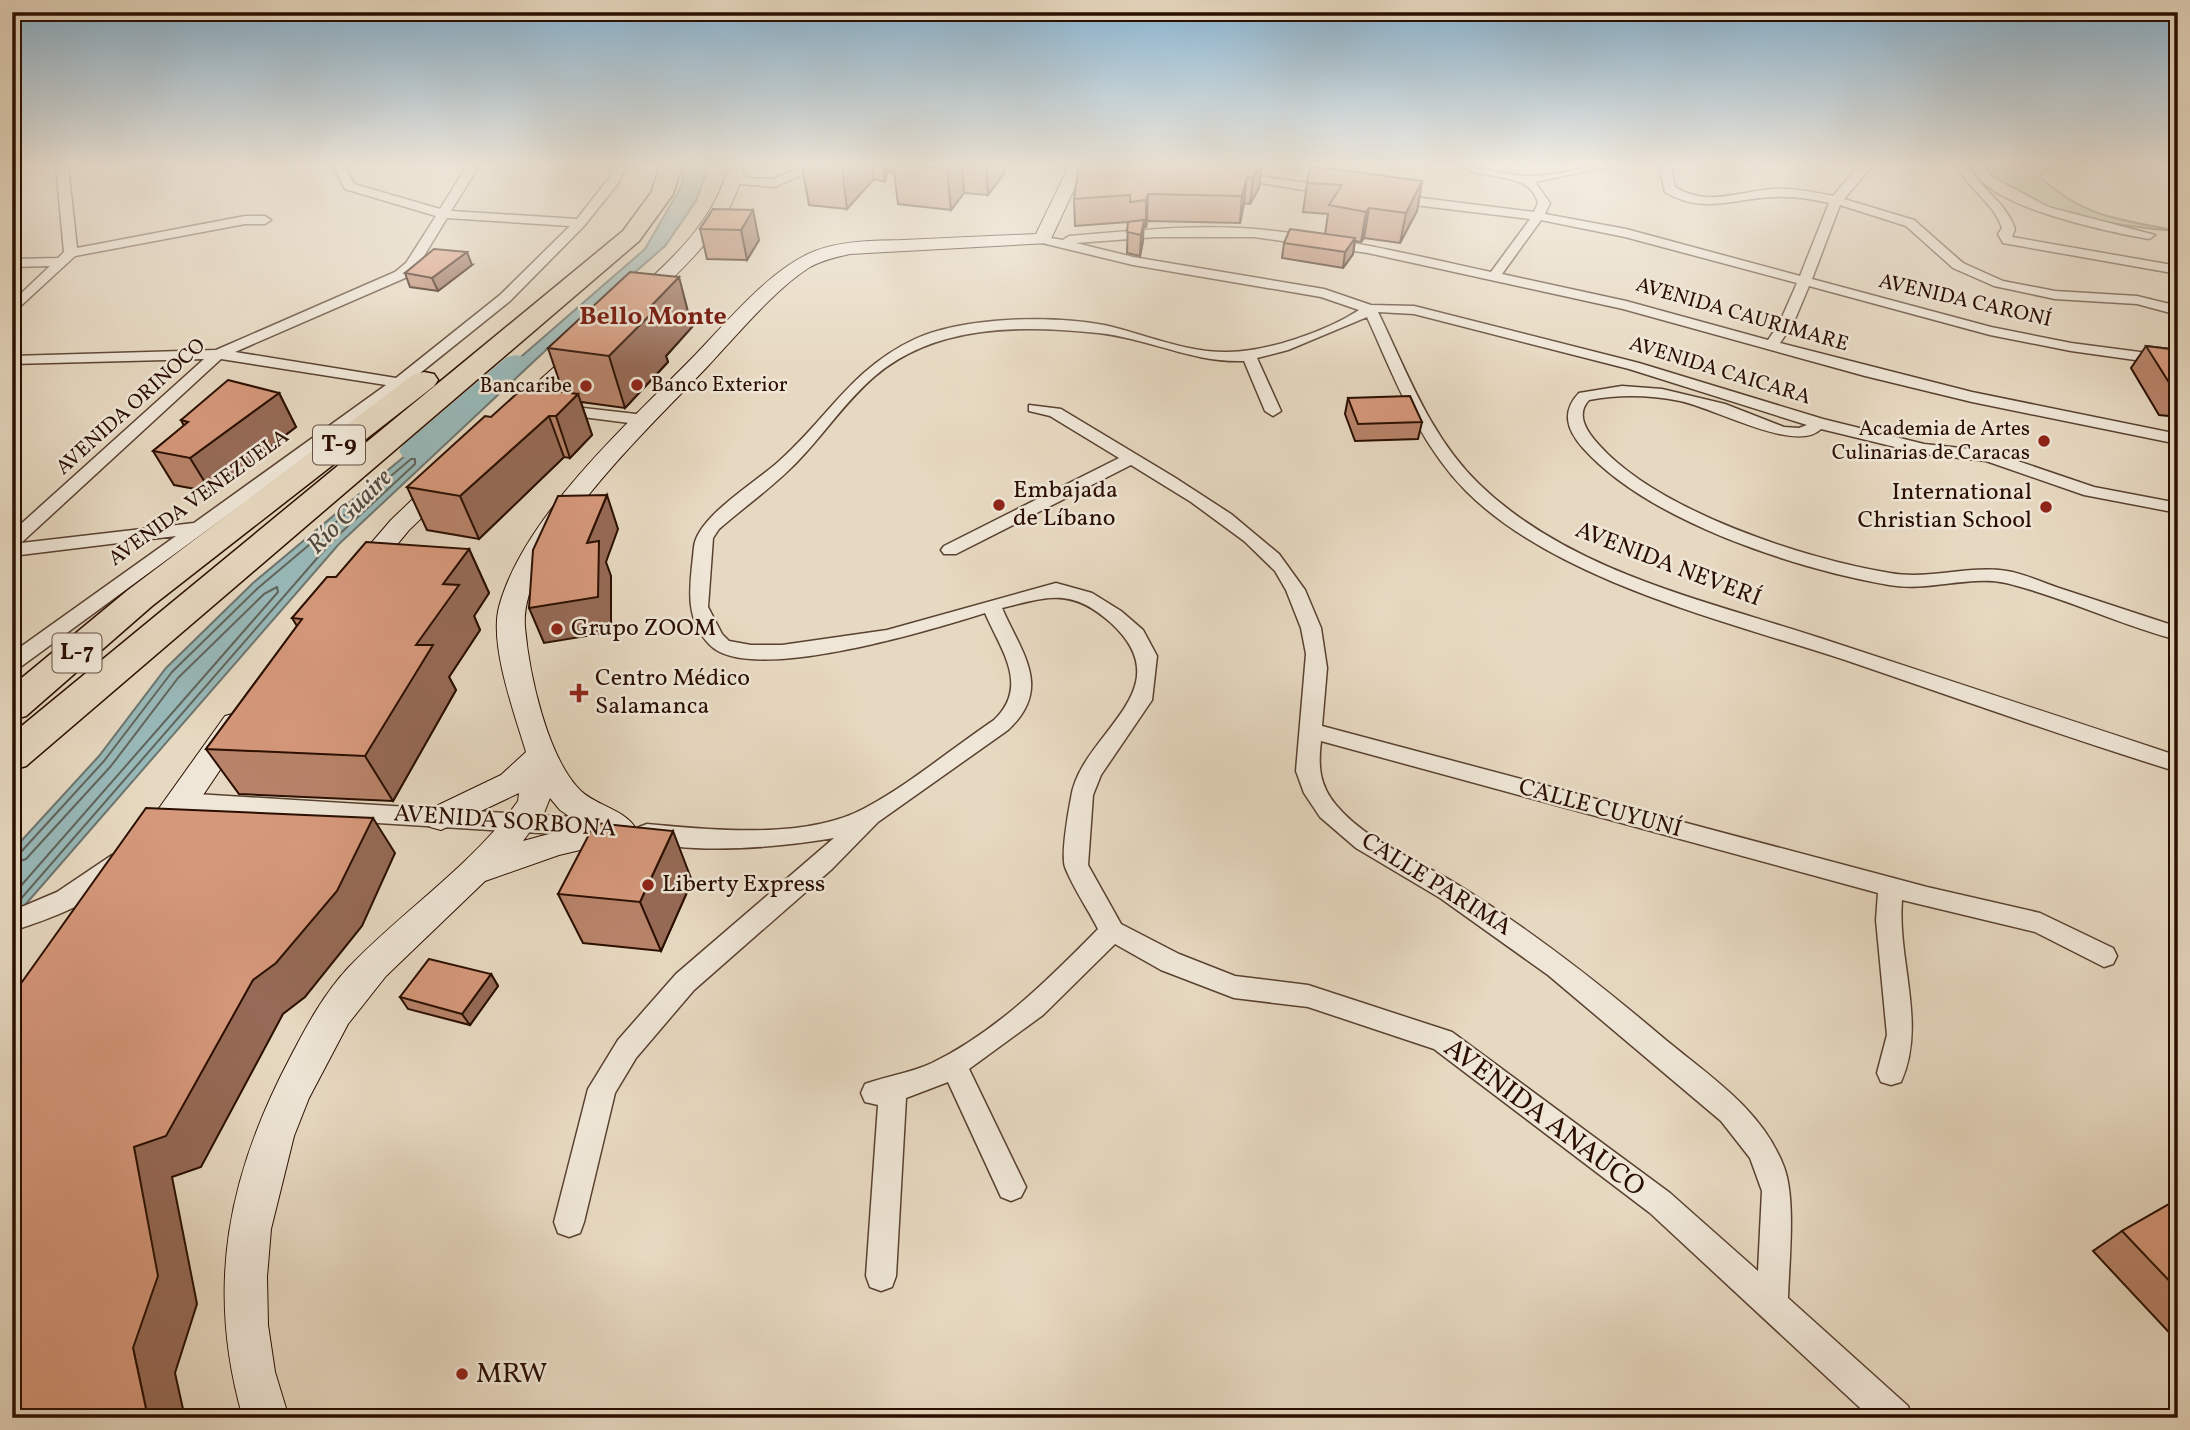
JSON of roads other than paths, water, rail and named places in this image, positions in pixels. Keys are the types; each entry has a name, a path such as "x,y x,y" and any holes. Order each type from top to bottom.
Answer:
{"highway":[{"name":"T-9","path":"12,688 140,598 539,292 606,233"},
{"name":"T-9","path":"12,763 27,744 624,243 632,233"},
{"name":"L-7","path":"12,707 140,598"}],"street":[{"path":"66,233 68,258"},
{"path":"12,263 68,258 186,233"},
{"name":"AVENIDA ORINOCO","path":"12,542 218,354 400,275 411,266 431,233"},
{"name":"AVENIDA VENEZUELA","path":"12,663 399,383 505,298 570,233"},
{"path":"621,317 704,233"},
{"name":"AVENIDA CAURIMARE","path":"1044,236 1084,233"},
{"name":"AVENIDA CAURIMARE","path":"1044,236 1072,240 1137,234 1254,233 1368,249 1497,272"},
{"name":"AVENIDA CAURIMARE","path":"1294,233 1371,244 1497,272 1973,389 2178,429"},
{"path":"1497,272 1526,233"},
{"name":"AVENIDA CARONÍ","path":"1625,233 1804,283 2017,337 2178,362"},
{"path":"1774,340 1804,283 1823,233"},
{"path":"1925,233 1961,268 1997,283 2047,294 2145,301 2178,311"},
{"path":"2005,233 2008,240 2178,270"},
{"path":"2138,233 2150,235"},
{"path":"1133,261 1121,256 1116,246 1124,237 1137,234"},
{"path":"620,829 569,802 558,790 542,755 525,710 514,653 511,625 516,595 525,571 557,521 599,467 778,284 815,257 850,248 1044,236 1133,261 1324,293 1370,309"},
{"path":"12,310 68,258"},
{"name":"AVENIDA CAICARA","path":"1370,309 1381,307 1414,310 1470,323 1634,366 1818,423 1924,449 1988,456 2090,491 2178,508"},
{"path":"881,1276 884,1092 954,1066 1068,976 1112,931 1076,865 1078,822 1082,795 1091,772 1142,700 1147,656 1136,635 1114,615 1086,597 1056,589 887,636 782,652 736,650 713,638 701,618 698,607 704,538 724,513 786,464 869,374 887,360 923,341 986,328 1054,325 1101,329 1208,356 1249,356 1295,343 1353,320 1370,309"},
{"name":"AVENIDA NEVERÍ","path":"1370,309 1432,440 1443,456 1476,492 1506,517 1560,552 1639,585 2178,764"},
{"path":"496,432 602,334"},
{"name":"AVENIDA CAURIMARE","path":"1774,340 1870,373 2178,439"},
{"path":"12,360 218,354 399,383"},
{"path":"1249,356 1273,411"},
{"path":"1818,423 1809,432 1779,432 1737,413 1684,398 1628,391 1584,396 1573,410 1573,419 1592,453 1623,477 1689,514 1743,537 1860,573 1896,580 1979,575 2006,577 2178,634"},
{"path":"523,406 645,420"},
{"name":"CALLE PARIMA","path":"1035,408 1055,412 1242,532 1274,559 1290,580 1301,603 1316,654 1307,771 1311,789 1336,823 1532,945 1592,992 1731,1112 1761,1149 1777,1192 1772,1302"},
{"path":"950,550 1130,459"},
{"path":"337,598 400,525 467,460"},
{"path":"12,550 197,528"},
{"name":"AVENIDA SORBONA","path":"180,802 620,829 700,838 793,836 834,829 872,815 1001,725 1016,709 1023,690 1018,668 991,605"},
{"path":"101,913 247,708"},
{"name":"CALLE CUYUNÍ","path":"1309,730 1891,887 2040,923 2104,956"},
{"path":"441,818 504,788 525,774 542,755"},
{"path":"265,1418 252,1374 246,1324 245,1273 254,1207 278,1124 297,1081 349,993 382,956 472,873 520,823 533,804 542,755"},
{"path":"12,921 40,911 87,888 145,827 180,802"},
{"path":"569,1222 602,1089 626,1049 685,982 824,862 872,815"},
{"path":"472,873 533,849 620,829"},
{"path":"1891,887 1888,920 1900,1035 1891,1073"},
{"name":"AVENIDA ANAUCO","path":"1112,931 1170,962 1234,987 1307,996 1443,1040 1660,1203 1772,1302 1896,1418"},
{"path":"954,1066 1011,1187"}],"water":[{"name":"Río Guaire","path":"654,233 674,233 665,246 546,350 339,544 12,920 12,851 99,756 166,668 253,583 461,409 645,249"}],"waterway":[{"name":"Río Guaire","path":"413,451 516,362"}],"place":[{"name":"Banco Exterior","path":"637,385"},
{"name":"Bancaribe","path":"586,386"},
{"name":"Academia de Artes Culinarias de Caracas","path":"2044,441"},
{"name":"Embajada de Líbano","path":"999,505"},
{"name":"International Christian School","path":"2046,507"},
{"name":"Grupo ZOOM","path":"557,629"},
{"name":"Centro Médico Salamanca","path":"579,693"},
{"name":"Liberty Express","path":"648,885"},
{"name":"MRW","path":"462,1374"}],"district":[{"name":"Bello Monte","path":"653,317"}]}
